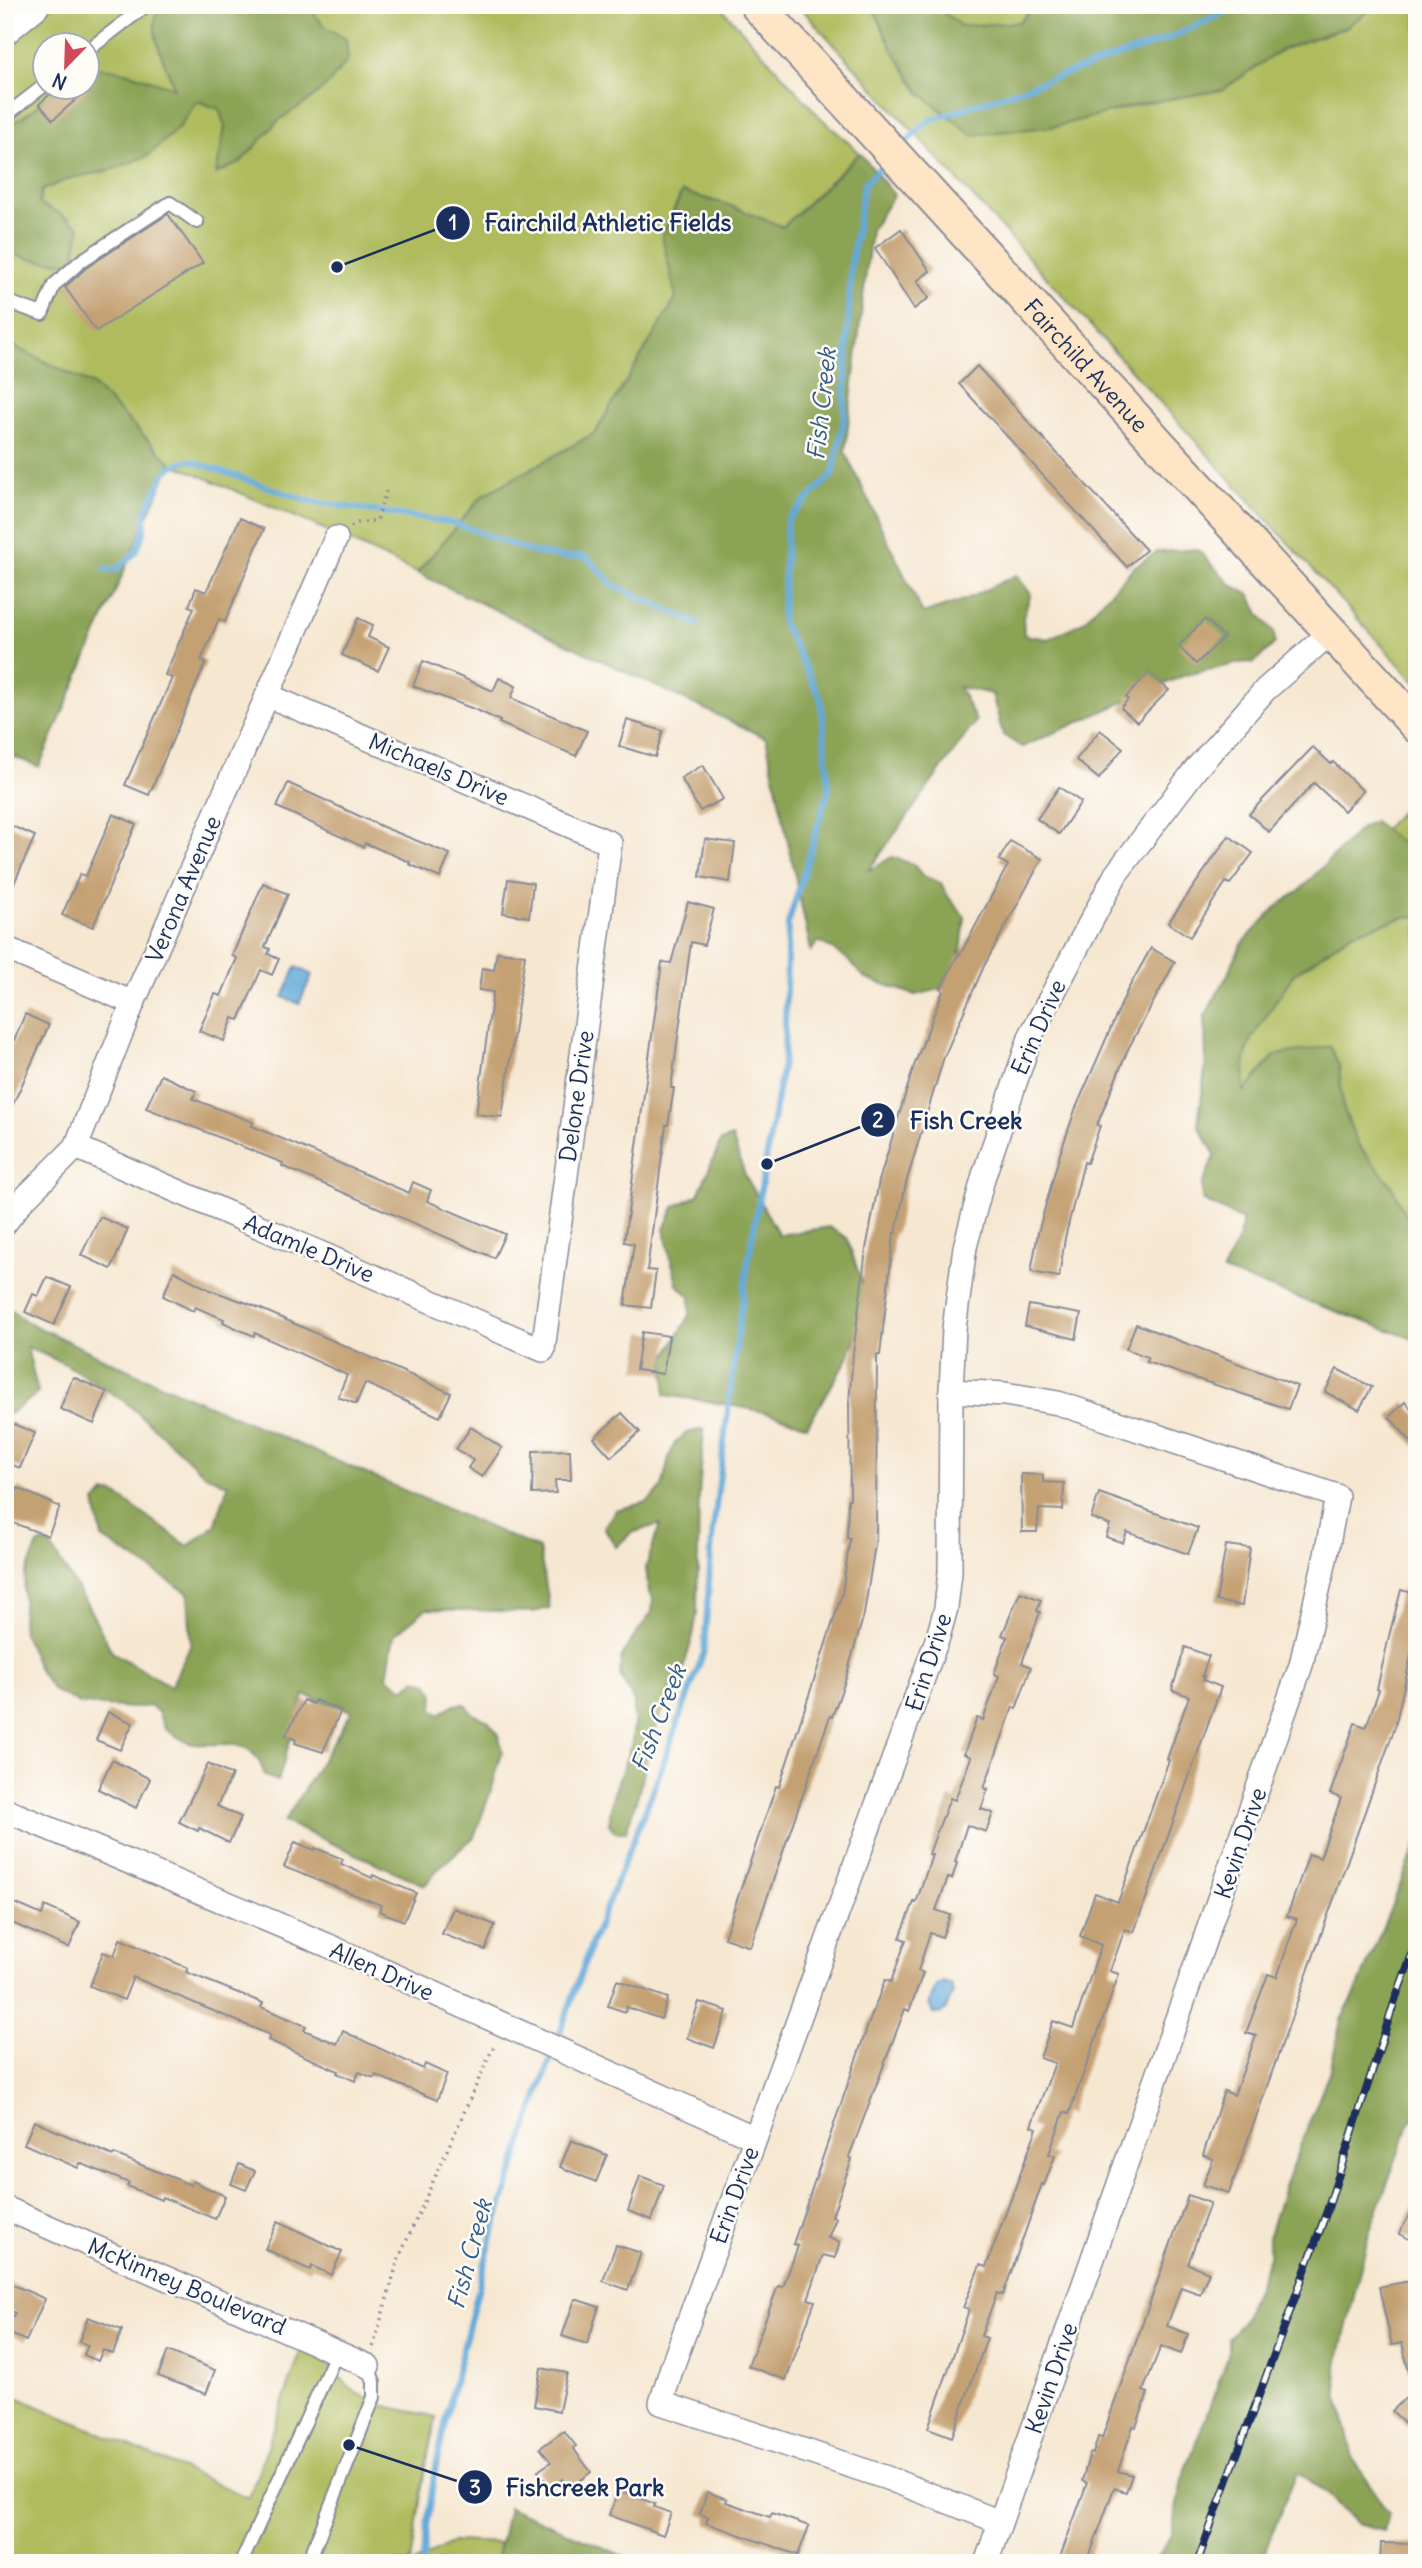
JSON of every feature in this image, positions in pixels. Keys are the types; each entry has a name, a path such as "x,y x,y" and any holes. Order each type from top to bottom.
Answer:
{"main road":[{"name":"Fairchild Avenue","path":"757,5 1417,726"}],"street":[{"path":"5,29 34,5"},
{"name":"Verona Avenue","path":"5,1223 23,1200 76,1147 133,1003 336,538"},
{"name":"Erin Drive","path":"1000,2522 887,2478 660,2403 922,1686 946,1608 951,1550 951,1391 954,1329 965,1247 984,1175 1031,1035 1056,983 1116,874 1195,770 1265,690 1330,632"},
{"name":"Michaels Drive","path":"267,695 610,843"},
{"name":"Delone Drive","path":"543,1350 610,843"},
{"path":"5,948 133,1003"},
{"name":"Adamle Drive","path":"76,1147 543,1350"},
{"name":"Kevin Drive","path":"951,1391 1005,1394 1058,1404 1337,1496 1301,1665 986,2563"},
{"name":"Allen Drive","path":"5,1810 327,1945 755,2138"},
{"name":"McKinney Boulevard","path":"5,2208 368,2366"}],"lane":[{"path":"102,39 147,5"},
{"path":"5,116 32,95"},
{"path":"5,301 42,314 54,285 81,261 170,203 197,222"},
{"path":"241,2563 337,2352"},
{"path":"307,2563 374,2397 374,2382 368,2366"}],"path":[{"path":"377,520 386,491"},
{"path":"368,2366 398,2260 502,2025"}],"green space":[{"path":"54,5 719,5 820,117 860,153 783,227 728,205 682,192 662,236 677,298 595,433 482,496 417,573 333,533 171,463 93,385 5,342 5,44"},
{"path":"160,5 307,5 324,26 346,39 348,60 330,82 310,100 279,120 240,163 216,174 225,127 219,109 197,101 180,126 148,156 108,171 71,178 42,190 39,204 80,227 74,261 39,260 5,251 5,128 42,102 102,102 102,68 121,71 174,88 156,36 156,15"},
{"path":"798,5 1417,5 1417,684"},
{"path":"872,5 935,5 961,26 1019,22 1036,5 1377,5 1346,27 1283,49 1222,90 1141,104 1057,126 972,135 920,93 892,49"},
{"path":"860,153 894,195 871,230 845,452 923,614 967,599 1016,575 1031,594 1023,617 1024,635 1048,639 1083,622 1134,567 1157,552 1197,549 1230,584 1250,595 1259,614 1274,632 1275,643 1254,663 1245,662 1185,675 1022,747 1003,735 992,694 959,687 976,721 868,871 892,857 913,864 923,876 941,883 949,898 965,917 961,951 941,989 915,995 865,978 846,958 819,941 811,951 766,738 417,573 482,496 595,433 676,298 662,236 682,192 728,205 783,227"},
{"path":"5,342 93,385 171,463 39,767 5,753"},
{"path":"1417,795 1417,1340 1223,1271 1239,1238 1243,1220 1202,1200 1202,1186 1235,1109 1215,1096 1266,951"},
{"path":"1374,821 1400,842 1417,839 1417,917 1409,916 1352,933 1293,975 1252,1038 1245,1058 1244,1092 1275,1055 1330,1046 1339,1065 1343,1107 1358,1145 1391,1184 1412,1231 1417,1236 1417,1340 1223,1271 1239,1238 1243,1220 1202,1200 1202,1186 1215,1155 1198,1124 1206,1063 1205,1016 1241,945 1274,909 1301,889 1361,828"},
{"path":"732,1137 745,1175 779,1235 829,1227 847,1238 868,1301 847,1360 807,1426 755,1410 665,1395 665,1358 690,1315 690,1297 677,1284 664,1229 674,1207 698,1195 721,1141"},
{"path":"5,1305 27,1322 128,1370 539,1549 550,1608 533,1612 426,1609 394,1635 387,1677 404,1689 416,1679 428,1683 434,1695 433,1709 440,1714 453,1705 465,1704 473,1714 487,1720 499,1735 502,1752 474,1837 438,1869 425,1885 284,1822 352,1711 304,1695 278,1781 265,1776 254,1754 246,1748 238,1745 187,1742 165,1729 158,1712 150,1706 132,1708 81,1704 54,1691 40,1672 23,1632 22,1622 25,1575 38,1545 43,1542 49,1544 87,1604 112,1652 171,1686 191,1644 188,1593 102,1538 95,1502 105,1493 114,1493 188,1546 215,1526 228,1485 204,1474 127,1403 65,1364 27,1347 38,1393 5,1417"},
{"path":"704,1429 699,1495 697,1613 693,1636 684,1666 653,1732 626,1832 615,1832 609,1824 612,1799 632,1742 634,1723 634,1702 620,1675 621,1659 652,1612 653,1598 649,1593 646,1567 660,1524 631,1533 616,1547 604,1527 616,1510 647,1502 662,1488 675,1443 686,1433"},
{"path":"1417,1844 1417,2111 1409,2124 1369,2233 1336,2371 1353,2459 1389,2514 1384,2531 1357,2524 1326,2493 1297,2472 1260,2563 1154,2563 1171,2535 1182,2480 1228,2357 1228,2338 1242,2323 1269,2257 1269,2235 1285,2184 1331,2068 1341,2020 1356,1992"},
{"path":"302,2348 322,2359 356,2393 386,2406 436,2417 424,2474 411,2563 5,2563 5,2392 249,2498"},
{"path":"508,2507 640,2563 496,2563"},
{"path":"454,2541 500,2543 496,2563 414,2563"}],"water":[{"path":"296,967 312,975 299,1004 283,997"},
{"path":"943,1982 951,1985 953,1993 945,2011 940,2014 933,2013 929,2004 936,1986"}],"building":[{"path":"41,102 73,102 53,120 39,104"},
{"path":"168,214 203,263 96,331 65,287 86,268"},
{"path":"901,229 930,271 917,281 929,298 914,309 875,248"},
{"path":"977,366 1146,550 1127,567 959,384"},
{"path":"240,518 264,529 225,622 219,619 201,660 206,662 149,795 125,785 172,678 165,675 194,608 189,606 196,588 206,592"},
{"path":"358,618 373,625 368,637 389,647 378,671 342,655"},
{"path":"1205,619 1224,637 1196,664 1178,646"},
{"path":"423,661 493,691 499,678 516,686 511,698 587,731 576,756 499,723 500,721 479,711 413,686"},
{"path":"1149,673 1169,690 1137,722 1121,708 1128,699 1126,697"},
{"path":"627,720 663,731 655,757 619,746"},
{"path":"1100,730 1123,748 1099,779 1076,760"},
{"path":"1313,747 1363,791 1344,811 1314,783 1269,832 1249,814"},
{"path":"703,765 723,799 700,811 681,778"},
{"path":"288,783 383,827 450,854 440,878 409,864 410,862 365,843 363,847 277,807"},
{"path":"1059,787 1081,802 1059,834 1037,819"},
{"path":"113,814 136,824 93,927 62,915 80,874 86,876"},
{"path":"5,823 35,836 5,904"},
{"path":"1229,836 1253,853 1230,884 1226,882 1190,937 1168,923"},
{"path":"705,839 735,843 730,882 700,877"},
{"path":"1010,841 1042,859 984,966 944,1057 906,1183 894,1233 880,1355 877,1355 876,1538 864,1614 845,1681 832,1717 830,1716 750,1947 724,1938 776,1786 779,1787 842,1594 850,1538 847,1538 850,1499 849,1403 853,1354 866,1249 879,1181 914,1066 943,991 941,989 1008,865 999,860"},
{"path":"508,879 533,883 529,917 503,913"},
{"path":"263,883 288,894 265,947 270,949 268,954 279,959 272,975 261,970 239,1020 233,1018 224,1041 199,1031 215,994 221,996 237,958 232,956"},
{"path":"688,902 714,909 704,945 691,942 671,1088 674,1088 666,1125 647,1270 656,1271 651,1308 625,1305 634,1244 624,1242 662,962 671,963"},
{"path":"1151,948 1175,962 1128,1049 1097,1125 1100,1126 1087,1163 1084,1162 1065,1238 1059,1277 1031,1272 1038,1233 1075,1110 1127,991"},
{"path":"497,952 525,955 502,1117 476,1114 493,992 479,990 482,968 494,970"},
{"path":"25,1014 49,1025 5,1122 5,1062"},
{"path":"161,1075 196,1091 193,1099 253,1122 252,1126 409,1193 413,1182 431,1190 427,1201 505,1234 494,1258 282,1166 283,1163 146,1108"},
{"path":"100,1217 128,1229 111,1269 81,1255"},
{"path":"174,1271 210,1290 250,1304 451,1393 440,1417 365,1383 356,1404 338,1397 347,1375 255,1333 254,1336 238,1329 223,1322 224,1319 195,1307 193,1311 163,1296"},
{"path":"47,1277 71,1287 54,1325 25,1312 33,1294 38,1296"},
{"path":"1029,1305 1081,1314 1076,1339 1025,1326"},
{"path":"1136,1324 1297,1386 1288,1409 1146,1362 1148,1357 1126,1349"},
{"path":"642,1332 669,1336 663,1374 636,1370"},
{"path":"1337,1369 1372,1387 1359,1410 1325,1392"},
{"path":"73,1377 107,1392 94,1424 60,1409"},
{"path":"1405,1402 1417,1415 1417,1448 1389,1417"},
{"path":"622,1413 640,1432 611,1457 594,1438"},
{"path":"9,1422 35,1433 20,1468 5,1462 5,1431"},
{"path":"471,1427 502,1448 482,1477 468,1468 473,1460 456,1449"},
{"path":"570,1450 571,1480 555,1480 556,1493 532,1494 533,1451"},
{"path":"1021,1474 1043,1475 1043,1482 1064,1483 1063,1510 1039,1509 1037,1532 1022,1532"},
{"path":"18,1488 60,1507 48,1536 5,1520"},
{"path":"1099,1493 1198,1528 1188,1554 1127,1532 1123,1543 1106,1537 1110,1525 1091,1518"},
{"path":"1226,1545 1250,1548 1242,1606 1216,1601"},
{"path":"1401,1590 1417,1594 1417,1628 1395,1727 1229,2193 1203,2185 1213,2159 1203,2155 1224,2091 1234,2095 1256,2036 1246,2033 1268,1974 1277,1977 1297,1919 1287,1916 1309,1854 1320,1858 1341,1798 1330,1794 1355,1723 1366,1727 1379,1690 1377,1689"},
{"path":"1020,1592 1041,1600 1037,1611 1040,1612 1022,1663 1031,1667 1016,1709 1013,1707 984,1788 988,1789 981,1809 993,1813 986,1832 967,1825 952,1879 948,1878 936,1910 950,1915 942,1937 930,1933 918,1971 923,1973 909,2011 905,2009 849,2157 852,2159 832,2216 836,2218 828,2238 840,2242 835,2258 823,2255 808,2299 815,2301 786,2380 748,2366 778,2286 783,2287 798,2246 793,2244 868,2025 885,1980 891,1982 906,1940 900,1938 914,1902 916,1903 935,1837 950,1798 955,1800 971,1757 964,1754 977,1718 983,1720 999,1676 994,1674 1007,1637 1002,1635"},
{"path":"1185,1647 1209,1656 1203,1680 1221,1687 1134,1932 1125,1929 1110,1971 1119,1974 1069,2114 1064,2112 1049,2154 1055,2156 1044,2185 1042,2184 1003,2295 997,2293 981,2336 987,2338 952,2437 928,2428 969,2310 963,2308 980,2265 986,2267 1037,2128 1031,2126 1055,2063 1040,2058 1053,2021 1073,2028 1101,1945 1080,1936 1095,1893 1118,1902 1169,1760 1167,1759 1189,1696 1172,1690"},
{"path":"304,1700 313,1704 315,1700 341,1710 323,1752 295,1743 296,1740 286,1735"},
{"path":"108,1712 133,1723 120,1750 96,1740"},
{"path":"112,1760 150,1779 136,1808 98,1789"},
{"path":"208,1764 232,1775 217,1806 241,1817 229,1843 199,1828 198,1831 179,1822"},
{"path":"295,1842 343,1859 341,1864 372,1878 373,1875 416,1893 404,1921 379,1911 381,1905 284,1867"},
{"path":"5,1899 42,1915 45,1906 80,1922 69,1948 5,1920"},
{"path":"453,1908 495,1925 485,1950 442,1934"},
{"path":"120,1939 188,1968 186,1972 263,2003 261,2007 306,2026 304,2030 337,2044 343,2031 423,2069 425,2064 447,2074 437,2100 375,2075 374,2078 359,2072 355,2081 268,2040 270,2035 133,1977 124,2000 90,1986 103,1952 114,1956"},
{"path":"617,1980 668,1998 661,2019 626,2007 625,2012 608,2006"},
{"path":"699,2002 727,2011 714,2048 687,2038"},
{"path":"34,2121 113,2156 114,2154 191,2185 193,2181 225,2196 215,2219 127,2186 129,2183 80,2163 78,2168 24,2144"},
{"path":"571,2140 607,2155 596,2182 560,2167"},
{"path":"239,2164 255,2171 246,2190 231,2184"},
{"path":"640,2176 664,2185 652,2220 628,2211"},
{"path":"1188,2195 1210,2203 1188,2264 1209,2272 1200,2294 1181,2287 1167,2326 1188,2334 1181,2354 1161,2346 1143,2391 1148,2393 1136,2427 1133,2426 1118,2471 1132,2475 1126,2492 1114,2488 1087,2563 1058,2563 1087,2483 1082,2481 1090,2453 1093,2454 1098,2437 1102,2438"},
{"path":"1417,2200 1417,2243 1399,2234"},
{"path":"278,2221 342,2252 331,2275 312,2266 310,2270 265,2249"},
{"path":"616,2245 641,2253 628,2290 603,2281"},
{"path":"5,2281 45,2299 26,2341 6,2332 15,2313 5,2308"},
{"path":"1410,2281 1417,2311 1417,2376 1410,2376 1402,2343 1392,2345 1379,2287"},
{"path":"575,2299 599,2307 587,2344 562,2336"},
{"path":"88,2317 122,2330 113,2354 103,2350 98,2361 84,2355 88,2345 79,2342"},
{"path":"168,2351 215,2370 206,2394 158,2376"},
{"path":"541,2368 567,2373 559,2411 534,2406"},
{"path":"1417,2387 1417,2435 1392,2411"},
{"path":"564,2431 591,2472 570,2488 563,2479 551,2488 538,2471 551,2462 540,2448"},
{"path":"619,2490 671,2513 663,2535 609,2515"},
{"path":"707,2492 727,2499 726,2502 770,2517 772,2513 809,2526 798,2555 706,2523 708,2517 700,2514"},
{"path":"1381,2543 1417,2544 1417,2563 1380,2563"}],"waterway":[{"name":"Fish Creek","path":"900,148 928,121 1168,39 1240,5"},
{"name":"Fish Creek","path":"422,2563 434,2475 453,2387 492,2236 592,1942 651,1796 704,1652 712,1539 729,1401 747,1268 784,1057 788,924 829,789 821,699 782,622 787,520 833,474 844,419 851,264 864,184 887,161"},
{"path":"105,569 116,570 136,552 144,532 146,511 164,474 173,466 189,460 308,501 454,523 532,552 566,558 587,558 613,585 698,624"}],"railway":[{"path":"1197,2563 1327,2211 1396,1997 1417,1941"}],"place":[{"name":"Fairchild Athletic Fields","path":"337,267"},
{"name":"Fish Creek","path":"767,1164"},
{"name":"Fishcreek Park","path":"349,2445"}]}
